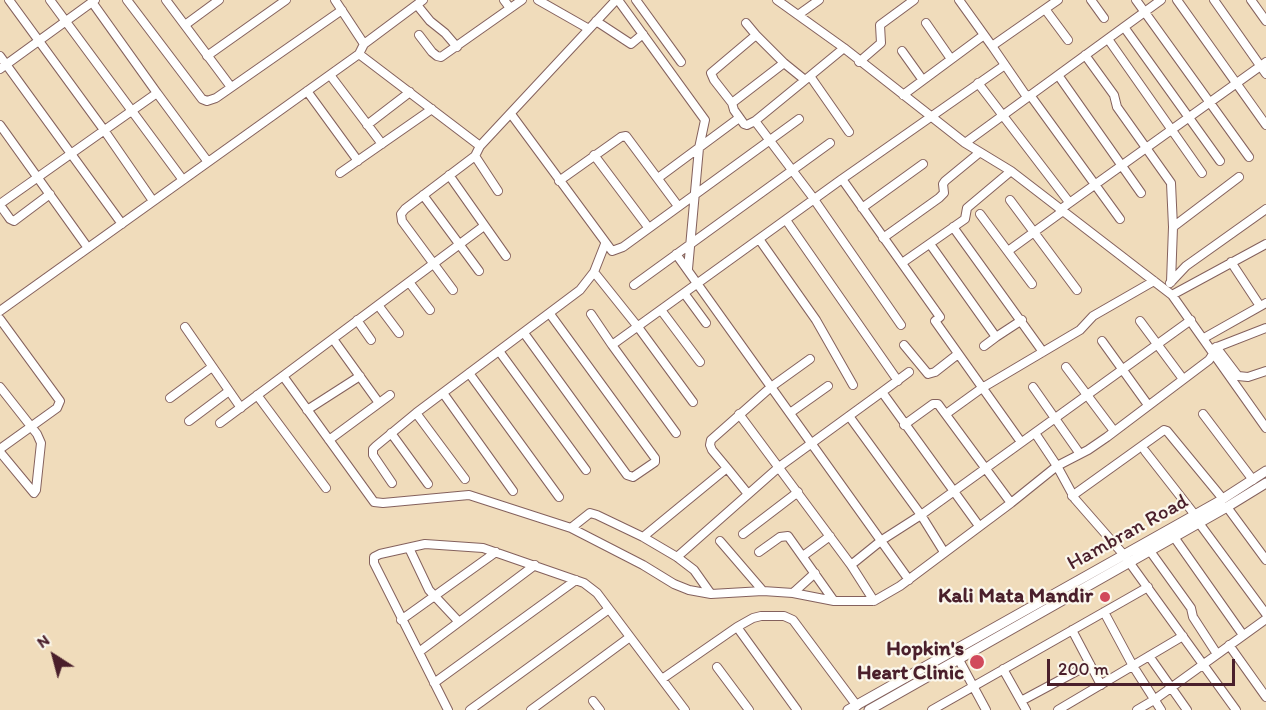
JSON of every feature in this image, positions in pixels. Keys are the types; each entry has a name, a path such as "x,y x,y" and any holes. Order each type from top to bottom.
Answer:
{"main road":[{"name":"Hambran Road","path":"1225,503 1266,471"},
{"name":"Hambran Road","path":"853,708 1225,503 1266,483"},
{"name":"Hambran Road","path":"869,710 959,660 1127,559 1150,551 1174,537 1197,519"}],"street":[{"path":"9,0 153,201"},
{"path":"50,0 183,180"},
{"path":"127,0 202,99 207,101 231,87 342,10"},
{"path":"166,0 231,87"},
{"path":"185,25 219,0"},
{"path":"207,56 286,0"},
{"path":"335,0 364,44"},
{"path":"504,0 510,8"},
{"path":"419,35 437,56 444,55 522,0"},
{"path":"538,0 589,29"},
{"path":"453,290 400,218 405,208 475,156 480,146 617,0 705,120 699,148 688,269"},
{"path":"636,0 681,62"},
{"path":"777,0 844,48 965,143 1011,171 1168,292 1234,377 1266,428"},
{"path":"798,15 819,0"},
{"path":"859,62 881,43 880,25 914,0"},
{"path":"959,0 1120,219"},
{"path":"992,46 1059,0"},
{"path":"1091,0 1104,18"},
{"path":"1136,0 1250,158"},
{"path":"965,143 1161,0"},
{"path":"1177,0 1266,125"},
{"path":"1214,0 1263,64 1266,74"},
{"path":"1251,0 1266,21"},
{"path":"3,66 93,1 208,162"},
{"path":"0,311 359,54 364,44 420,2 430,21 457,47"},
{"path":"1045,9 1068,40"},
{"path":"596,21 631,45 643,34"},
{"path":"747,23 784,63 808,78 849,132"},
{"path":"927,23 951,59"},
{"path":"1124,27 1220,161"},
{"path":"756,35 711,73 745,125 755,121 844,48"},
{"path":"903,95 984,35"},
{"path":"1108,39 1202,173"},
{"path":"902,51 922,79"},
{"path":"359,54 480,146"},
{"path":"1085,55 1114,95 1118,107 1170,183 1173,227 1171,282 1168,292"},
{"path":"0,56 3,66 122,224"},
{"path":"732,103 784,63"},
{"path":"1008,251 1062,210 1069,202 1263,64"},
{"path":"612,345 1005,65"},
{"path":"330,75 382,144"},
{"path":"1058,75 1141,193"},
{"path":"978,83 1069,202"},
{"path":"307,91 358,161"},
{"path":"367,125 410,92"},
{"path":"50,194 14,221 0,205 157,93"},
{"path":"339,173 432,109"},
{"path":"510,114 612,251 619,250 799,119"},
{"path":"658,178 739,118"},
{"path":"755,121 815,199 901,325"},
{"path":"0,125 88,248"},
{"path":"559,181 594,155 626,136 678,206"},
{"path":"634,285 830,143"},
{"path":"883,238 939,198 944,193 945,180 979,153"},
{"path":"594,155 648,227"},
{"path":"475,156 498,191"},
{"path":"862,208 923,164"},
{"path":"902,263 966,218 967,208 1011,171"},
{"path":"449,175 506,256"},
{"path":"1173,227 1239,177"},
{"path":"842,179 940,317 935,321 1021,442"},
{"path":"423,195 479,271"},
{"path":"1010,200 1077,290"},
{"path":"1171,282 1186,266 1266,209"},
{"path":"980,214 1032,284"},
{"path":"786,220 898,381"},
{"path":"220,423 484,226"},
{"path":"953,227 1043,352"},
{"path":"759,239 816,320 853,385"},
{"path":"393,483 372,452 376,446 416,413 580,290 594,272 605,244"},
{"path":"930,244 996,337"},
{"path":"1168,292 1266,244"},
{"path":"676,254 909,580"},
{"path":"1203,338 1263,305 1231,262"},
{"path":"594,272 693,402"},
{"path":"946,414 982,388 1082,328 1093,316 1154,281"},
{"path":"409,282 430,310"},
{"path":"684,293 706,323"},
{"path":"378,305 399,333"},
{"path":"661,310 700,362"},
{"path":"524,333 627,475 633,477 655,462 655,458 550,314"},
{"path":"591,314 676,433"},
{"path":"0,319 60,401 57,408 31,426 0,451 34,494 42,446 40,439 31,426 0,387"},
{"path":"357,320 371,340"},
{"path":"984,346 1022,320"},
{"path":"851,565 882,540 921,515 1191,320"},
{"path":"1140,321 1183,379"},
{"path":"185,327 241,408"},
{"path":"283,376 371,499 377,503 469,495 571,528 689,590 711,594 763,591 793,593 834,601 873,600 884,596 909,580 1058,468 1114,431 1216,353 1266,327"},
{"path":"333,339 379,403"},
{"path":"1102,341 1148,405"},
{"path":"904,345 928,374 935,372 958,354"},
{"path":"498,351 586,470"},
{"path":"748,494 712,450 710,441 771,387 810,359"},
{"path":"170,398 212,366"},
{"path":"1066,367 1114,431"},
{"path":"1234,377 1266,371"},
{"path":"677,557 779,467 909,372"},
{"path":"469,373 559,497"},
{"path":"307,410 360,376"},
{"path":"790,413 828,386"},
{"path":"1033,387 1080,454"},
{"path":"189,421 230,391"},
{"path":"882,392 979,526"},
{"path":"443,393 513,491"},
{"path":"257,395 326,488"},
{"path":"329,440 390,395"},
{"path":"904,425 935,403 938,404 1011,503"},
{"path":"416,413 465,479"},
{"path":"739,414 851,565 873,600"},
{"path":"1203,414 1253,480"},
{"path":"849,416 921,515 944,552"},
{"path":"1072,496 1164,430 1225,503 1266,560"},
{"path":"391,433 428,484"},
{"path":"1035,433 1058,468 1072,496 1127,559 1236,710"},
{"path":"1137,710 1154,700 1266,617 1197,519 1145,451"},
{"path":"643,537 727,468"},
{"path":"742,534 798,492"},
{"path":"571,528 581,519 594,513 677,557 694,570 711,594"},
{"path":"759,552 784,536 790,538 834,601"},
{"path":"803,556 830,536"},
{"path":"1174,537 1243,635"},
{"path":"720,542 763,591"},
{"path":"448,710 401,620 374,557 425,544 466,546 496,552 584,583 597,592 685,710"},
{"path":"409,548 434,598 459,622"},
{"path":"1150,551 1191,608 1193,617 1217,654"},
{"path":"401,620 496,552"},
{"path":"419,652 535,566"},
{"path":"793,593 815,573"},
{"path":"434,683 576,580"},
{"path":"932,710 942,707 973,686 1148,587"},
{"path":"470,710 609,609"},
{"path":"1104,612 1133,666 1161,710"},
{"path":"662,679 737,627 760,616 784,616 793,620 853,708"},
{"path":"737,627 797,710"},
{"path":"1072,630 1101,685"},
{"path":"1058,710 1183,636"},
{"path":"531,710 630,637"},
{"path":"1229,645 1266,697"},
{"path":"1149,656 1187,710"},
{"path":"959,660 986,710"},
{"path":"1021,701 1090,664"},
{"path":"717,667 749,710"},
{"path":"1003,669 1026,710"},
{"path":"593,701 600,710"}],"place":[{"name":"Kali Mata Mandir","path":"1105,597"},
{"name":"Hopkin's Heart Clinic","path":"977,662"}]}
